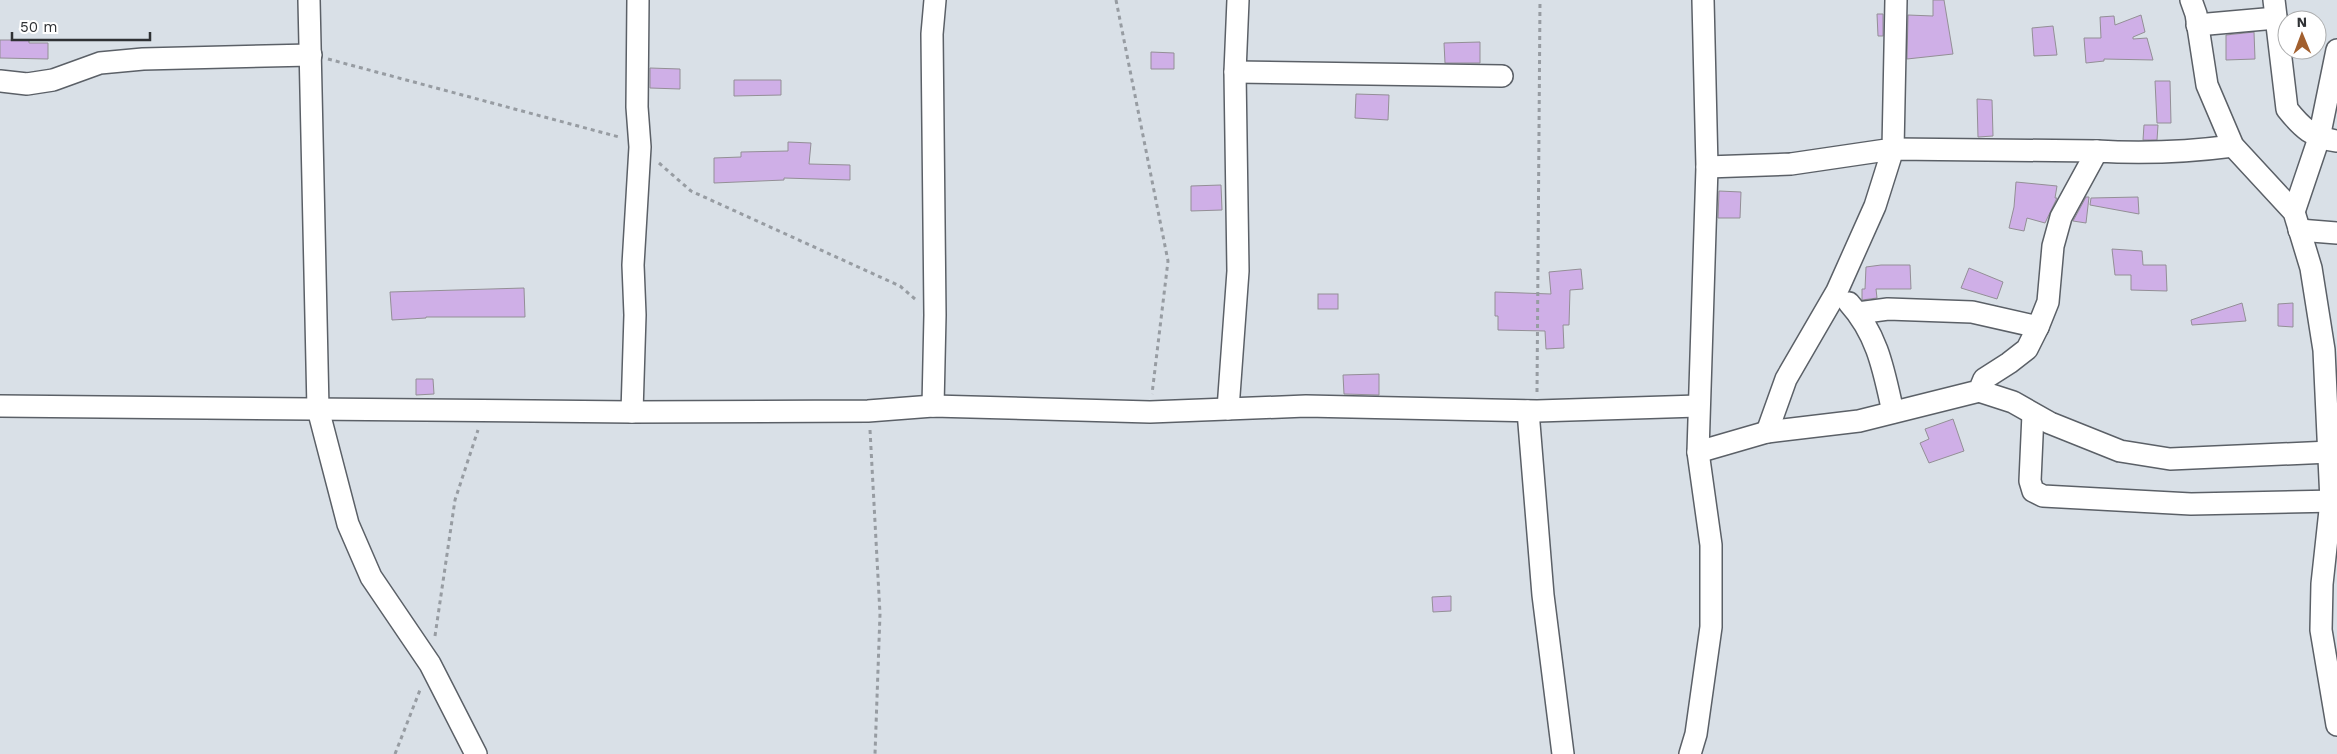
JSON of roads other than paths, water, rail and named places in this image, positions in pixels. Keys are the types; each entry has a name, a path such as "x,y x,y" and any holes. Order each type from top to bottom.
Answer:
{"street":[{"path":"309,0 318,409 348,524 371,577 430,664 476,754"},
{"path":"632,412 635,315 633,265 640,147 637,107 638,0"},
{"path":"933,406 935,315 932,34 935,0"},
{"path":"1228,409 1238,271 1235,72 1238,0"},
{"path":"1690,754 1696,734 1711,627 1711,545 1698,452 1706,168 1703,0"},
{"path":"1767,432 1786,379 1837,291 1875,206 1892,149 1896,0"},
{"path":"2191,0 2207,85 2233,146 2296,221 2311,268 2324,350 2334,501 2322,584 2321,630 2337,725"},
{"path":"2197,25 2275,9 2287,109 2297,122 2328,140"},
{"path":"0,80 26,84 53,80 100,63 143,59 311,55"},
{"path":"2296,221 2328,140 2337,55"},
{"path":"1235,72 1502,76"},
{"path":"1706,168 1791,164 1892,149 2097,151 2140,154 2183,153 2233,146"},
{"path":"1979,391 1984,379 2009,363 2026,349 2038,328 2048,302 2053,246 2060,218 2097,151"},
{"path":"2296,221 2337,233"},
{"path":"1837,291 1858,313 1878,349 1893,412"},
{"path":"1858,313 1888,309 1972,312 2038,328"},
{"path":"1698,452 1767,432 1859,421 1979,391 2013,402 2050,423 2120,452 2170,459 2330,452"},
{"path":"0,406 632,412 868,411 933,406 1150,412 1306,406 1533,411 1698,406"},
{"path":"1533,411 1543,595 1563,754"},
{"path":"2033,414 2030,482 2033,491 2043,496 2191,504 2334,501"}]}
